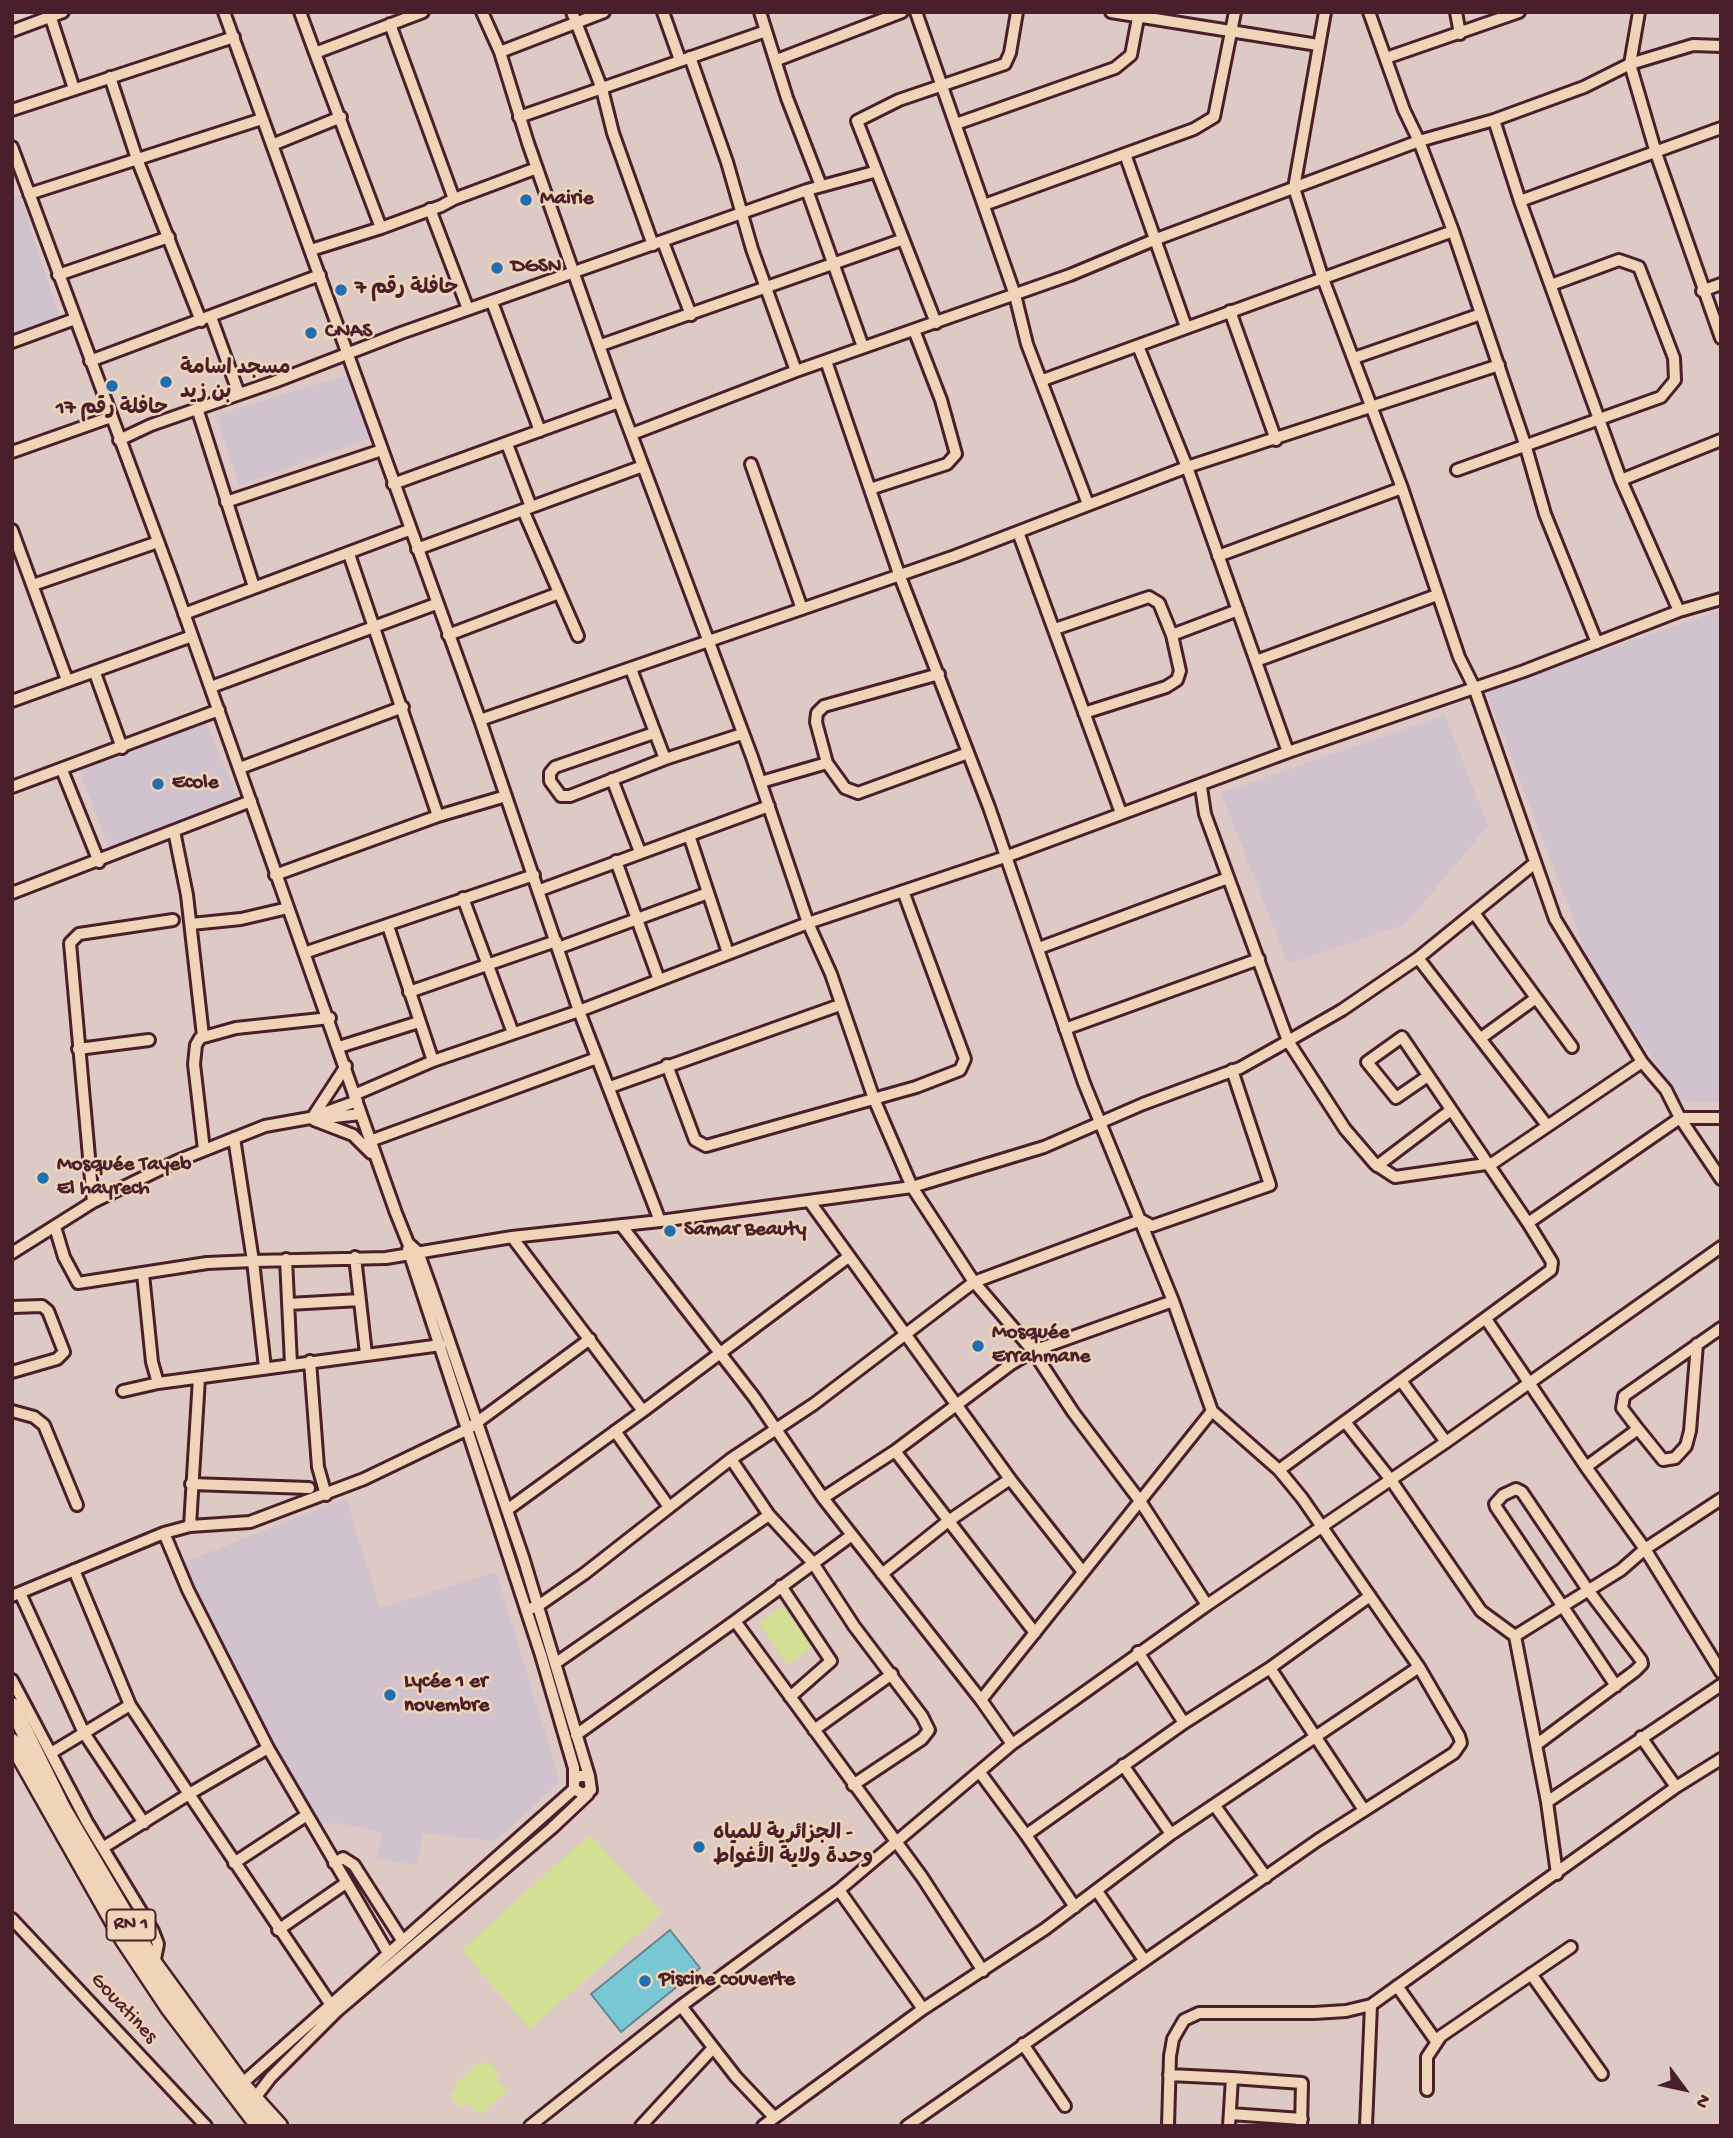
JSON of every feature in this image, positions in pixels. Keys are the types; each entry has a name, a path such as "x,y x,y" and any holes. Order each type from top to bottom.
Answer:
{"highway":[{"name":"RN 1","path":"12,1706 62,1808 154,1964 237,2088"},
{"name":"RN 1","path":"12,1742 124,1940 250,2105 260,2126"},
{"name":"RN 1","path":"250,2105 279,2126"}],"street":[{"path":"12,31 63,12"},
{"path":"225,12 409,530 481,720 579,1011 660,1222"},
{"path":"300,12 381,228"},
{"path":"315,53 423,12"},
{"path":"482,12 500,52 519,117 619,402 761,782 808,923 874,1099 912,1187 974,1282 1033,1351 1073,1412 1140,1501 1207,1605"},
{"path":"500,52 574,17 604,12"},
{"path":"663,12 685,58 796,371"},
{"path":"760,12 787,97 821,186"},
{"path":"777,60 902,12"},
{"path":"916,12 1015,295 1027,344 1043,380 1088,504"},
{"path":"936,323 856,121 899,100 1005,64 1010,53 1017,12"},
{"path":"1111,12 1318,45"},
{"path":"984,205 1194,129 1214,117 1235,12"},
{"path":"1325,12 1294,188 1322,276 1402,488 1459,657 1474,687 1555,919 1642,1062 1666,1090 1680,1118 1721,1179"},
{"path":"1369,12 1404,110 1419,141 1453,231 1525,444 1545,514 1597,643"},
{"path":"1456,12 1460,34"},
{"path":"1386,58 1519,12"},
{"path":"1639,12 1630,64 1656,153 1702,291 1721,338"},
{"path":"50,15 74,89"},
{"path":"574,17 601,89 613,132 691,316"},
{"path":"957,124 1115,68 1131,55 1138,18"},
{"path":"390,24 454,200"},
{"path":"519,117 766,31"},
{"path":"12,110 234,37"},
{"path":"632,434 796,371 1015,295 1419,141 1494,120 1584,87 1630,64 1693,45 1721,46"},
{"path":"110,77 137,159 239,394"},
{"path":"272,145 341,117"},
{"path":"29,194 262,118"},
{"path":"1494,120 1520,201 1621,481 1679,611"},
{"path":"1520,201 1721,128"},
{"path":"13,153 211,687 275,875 330,1018 370,1141 473,1426 555,1700 575,1784 578,1793 588,1794"},
{"path":"1125,154 1186,327"},
{"path":"311,250 381,228 537,168"},
{"path":"119,440 197,408 575,271 807,190 874,172"},
{"path":"807,190 863,347"},
{"path":"430,209 468,309"},
{"path":"1043,380 1322,276 1453,231"},
{"path":"58,275 169,237"},
{"path":"601,345 691,316 901,240"},
{"path":"1457,470 1661,397 1670,390 1677,369 1643,271 1630,261 1614,262 1551,285"},
{"path":"90,361 320,275"},
{"path":"1702,291 1721,284"},
{"path":"492,302 540,431"},
{"path":"1230,311 1276,440"},
{"path":"1354,358 1481,313"},
{"path":"12,342 75,319"},
{"path":"870,489 947,464 956,454 941,400 914,330"},
{"path":"1138,346 1187,467 1288,752"},
{"path":"825,361 899,574 968,753 1099,1122 1172,1301 1212,1411 1279,1470 1322,1526 1419,1667 1461,1743 1454,1753 1364,1810 1144,1960 907,2126"},
{"path":"481,720 1018,532 1187,467 1499,365"},
{"path":"393,484 619,402"},
{"path":"197,408 254,587"},
{"path":"12,452 111,417"},
{"path":"1621,481 1721,440"},
{"path":"507,444 527,509 578,636"},
{"path":"226,502 382,450"},
{"path":"751,464 802,609"},
{"path":"417,549 643,466"},
{"path":"1218,556 1402,488"},
{"path":"12,530 67,680"},
{"path":"184,614 409,530"},
{"path":"1018,532 1121,813"},
{"path":"33,585 158,542"},
{"path":"349,554 438,816"},
{"path":"448,635 559,593"},
{"path":"1256,661 1437,595"},
{"path":"1055,629 1149,597 1159,603 1172,635 1180,671 1177,680 1166,687 1084,713"},
{"path":"313,1118 433,1061 579,1011 808,923 1005,857 1679,611 1721,599"},
{"path":"211,687 436,604"},
{"path":"1172,635 1238,610"},
{"path":"12,701 192,636"},
{"path":"631,669 665,759"},
{"path":"94,673 122,748"},
{"path":"939,674 824,706 817,713 816,722 827,763 845,788 858,793 968,753"},
{"path":"240,768 402,707"},
{"path":"12,788 219,710"},
{"path":"654,733 555,767 550,772 550,781 561,796 570,796 665,759 742,734"},
{"path":"761,782 827,763"},
{"path":"62,770 99,862"},
{"path":"612,779 640,852"},
{"path":"1201,787 1206,814 1288,1041 1345,1129 1377,1166 1395,1177 1487,1164 1642,1062"},
{"path":"275,875 438,816 506,796"},
{"path":"12,893 99,862 251,801"},
{"path":"540,890 769,806"},
{"path":"174,831 191,924 203,1036"},
{"path":"689,835 728,953"},
{"path":"615,861 659,980"},
{"path":"55,1227 64,1257 78,1283 207,1263 355,1257 660,1222 912,1187 1044,1147 1099,1122 1232,1070 1288,1041 1342,1010 1418,958 1535,863"},
{"path":"304,953 534,875"},
{"path":"1039,948 1106,926 1228,878"},
{"path":"667,1065 695,1140 706,1146 874,1099 960,1070 965,1064 903,891"},
{"path":"409,992 487,965 636,920 708,893"},
{"path":"463,898 513,1033"},
{"path":"191,924 242,919 288,908"},
{"path":"1474,912 1572,1047"},
{"path":"93,1202 70,943 79,934 173,920"},
{"path":"388,926 433,1061"},
{"path":"1418,958 1546,1124"},
{"path":"1065,1029 1259,959"},
{"path":"1481,1038 1536,998"},
{"path":"610,1087 840,1005"},
{"path":"204,1150 194,1064 195,1045 203,1036 236,1028 330,1018"},
{"path":"339,1047 419,1022"},
{"path":"1279,1470 1552,1270 1552,1262 1528,1223 1402,1037 1367,1062 1396,1098 1428,1076"},
{"path":"78,1049 149,1040"},
{"path":"370,1141 597,1058"},
{"path":"313,1118 345,1066"},
{"path":"526,1610 538,1606 731,1459 778,1430 974,1282 1140,1220 1152,1226 1270,1185 1232,1070"},
{"path":"1377,1166 1451,1110"},
{"path":"12,1237 15,1251 134,1179 265,1126 361,1114"},
{"path":"313,1118 360,1139 382,1170"},
{"path":"1528,1223 1680,1118 1721,1118"},
{"path":"234,1138 253,1261 265,1368"},
{"path":"810,1202 847,1258 907,1333 1010,1479 1083,1573"},
{"path":"621,1225 778,1430 823,1498 981,1700 1012,1744"},
{"path":"512,1237 643,1411"},
{"path":"530,2126 681,2006 839,1890 981,1774 1012,1744 1138,1652 1446,1442 1721,1247"},
{"path":"237,2088 552,1828 588,1794 593,1785 507,1510 441,1345 411,1250"},
{"path":"355,1257 366,1354"},
{"path":"507,1510 721,1355 847,1258"},
{"path":"286,1259 291,1364"},
{"path":"143,1274 152,1362 158,1383"},
{"path":"288,1304 360,1300"},
{"path":"823,1498 895,1451 1011,1364 1033,1351 1172,1301"},
{"path":"12,1307 42,1306 48,1311 64,1352 57,1359 12,1372"},
{"path":"1486,1320 1586,1467 1646,1549 1721,1672"},
{"path":"1697,1344 1690,1431 1686,1446 1675,1458 1663,1460 1622,1408 1622,1399 1697,1344 1721,1328"},
{"path":"145,1823 85,1733 16,1594 164,1533 190,1526 250,1522 326,1495 473,1426 590,1339"},
{"path":"123,1391 158,1383 310,1361 441,1345"},
{"path":"310,1361 318,1467 326,1495"},
{"path":"190,1526 199,1378"},
{"path":"1402,1382 1446,1442"},
{"path":"12,1411 34,1417 44,1426 77,1505"},
{"path":"981,1700 1212,1411"},
{"path":"1346,1423 1391,1480 1481,1611 1515,1636 1558,1874"},
{"path":"1586,1467 1638,1429"},
{"path":"615,1431 669,1507"},
{"path":"895,1451 1035,1633"},
{"path":"731,1459 769,1515 813,1563 854,1626 922,1717 928,1734 853,1785"},
{"path":"306,1503 318,1467"},
{"path":"882,1574 947,1522 1010,1479"},
{"path":"191,1484 309,1488"},
{"path":"1536,1745 1635,1671 1641,1660 1588,1590 1522,1492 1516,1489 1503,1495 1495,1504 1496,1507 1560,1607 1616,1685"},
{"path":"1515,1636 1621,1570 1646,1549 1721,1499"},
{"path":"556,1663 769,1515"},
{"path":"164,1533 188,1590 268,1748 388,1953"},
{"path":"576,1735 852,1535"},
{"path":"74,1570 130,1705 332,2008"},
{"path":"780,1586 831,1661 790,1697"},
{"path":"1026,1835 1123,1765 1270,1668 1370,1596"},
{"path":"735,1621 897,1843 983,1971"},
{"path":"1138,1652 1184,1723"},
{"path":"764,2126 773,2116 923,2009 1075,1908 1171,1834 1419,1667"},
{"path":"1270,1668 1364,1810"},
{"path":"814,1730 892,1674"},
{"path":"12,1679 153,1931 158,1944 154,1964"},
{"path":"1547,1802 1721,1685"},
{"path":"51,1753 130,1705"},
{"path":"1641,1737 1676,1787"},
{"path":"104,1847 268,1748"},
{"path":"1168,2126 1171,2047 1178,2027 1184,2020 1199,2013 1314,2013 1346,2011 1371,2005 1558,1874 1676,1787 1721,1759"},
{"path":"1123,1765 1171,1834"},
{"path":"981,1774 1075,1908"},
{"path":"250,2105 332,2008 388,1953 575,1784 579,1776 589,1776"},
{"path":"1215,1806 1266,1877"},
{"path":"234,1863 307,1815"},
{"path":"334,1863 343,1858 354,1865 402,1940"},
{"path":"278,1930 346,1883"},
{"path":"839,1890 923,2009"},
{"path":"1097,1891 1144,1960"},
{"name":"Gouatines","path":"15,1928 206,2126"},
{"path":"1427,2090 1427,2057 1436,2041 1571,1947"},
{"path":"1531,1975 1602,2074"},
{"path":"1397,1986 1436,2041"},
{"path":"1366,2126 1371,2005"},
{"path":"681,2006 713,2048 773,2116"},
{"path":"1023,2044 1065,2106"},
{"path":"641,2126 713,2048"},
{"path":"1169,2075 1302,2084 1301,2122 1230,2113"},
{"path":"1229,2126 1232,2078"}],"shaded area":[{"path":"20,196 60,318 12,334 12,198"},
{"path":"351,374 373,438 239,485 215,415"},
{"path":"1721,610 1721,1102 1681,1101 1590,964 1486,691"},
{"path":"1445,715 1488,826 1406,924 1288,964 1221,793"},
{"name":"Ecole","path":"206,722 238,798 109,849 79,770"},
{"name":"Lycée 1 er novembre","path":"346,1498 380,1608 496,1572 560,1782 495,1841 423,1833 417,1865 376,1859 382,1833 340,1823 314,1825 180,1564"}],"green space":[{"path":"783,1606 812,1647 787,1665 759,1623"},
{"path":"590,1834 661,1913 530,2029 462,1950"},
{"path":"480,2061 483,2065 488,2061 500,2074 495,2078 507,2091 480,2115 468,2103 462,2108 450,2095 457,2088 454,2085"}],"water":[{"name":"Piscine couverte","path":"670,1930 700,1968 621,2032 591,1994"}],"place":[{"name":"Mairie","path":"526,200"},
{"name":"DGSN","path":"497,268"},
{"name":"حافلة رقم 7","path":"341,290"},
{"name":"CNAS","path":"311,333"},
{"name":"مسجد اسامة بن زيد","path":"166,382"},
{"name":"حافلة رقم 17","path":"112,386"},
{"name":"Ecole","path":"158,784"},
{"name":"Mosquée Tayeb El hayrech","path":"43,1178"},
{"name":"Samar Beauty","path":"670,1231"},
{"name":"Mosquée Errahmane","path":"978,1346"},
{"name":"Lycée 1 er novembre","path":"390,1695"},
{"name":"الجزائرية للمياه - وحدة ولاية الأغواط","path":"699,1847"},
{"name":"Piscine couverte","path":"645,1981"}]}
